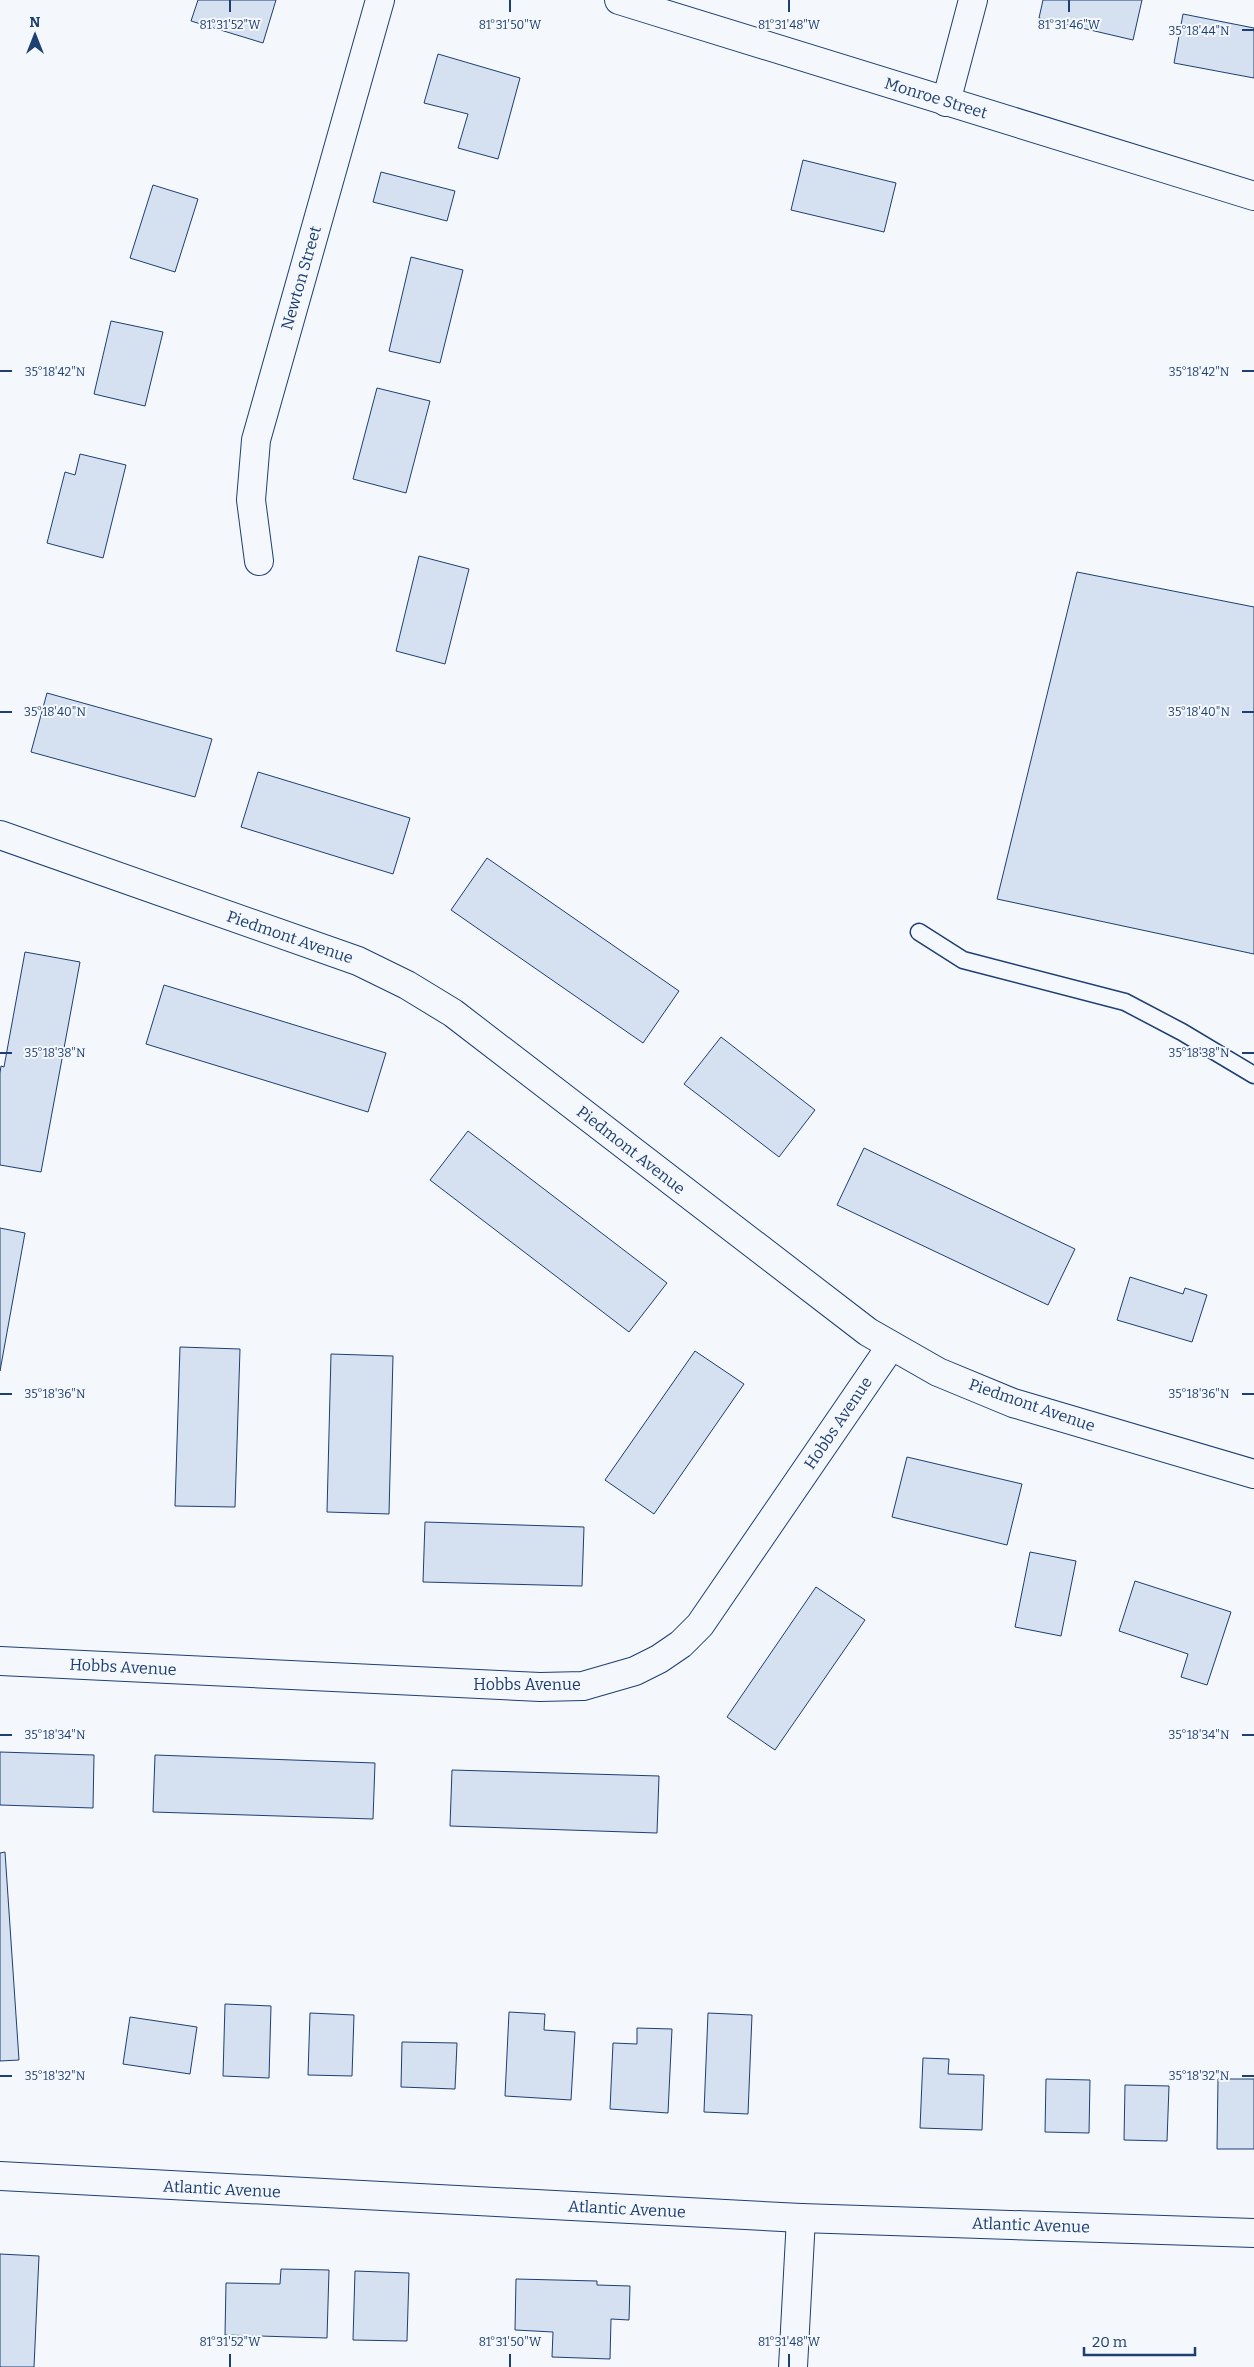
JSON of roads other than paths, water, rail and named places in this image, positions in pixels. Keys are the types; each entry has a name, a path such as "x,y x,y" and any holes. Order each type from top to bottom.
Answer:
{"street":[{"name":"Newton Street","path":"259,561 251,500 256,440 380,0"},
{"name":"Monroe Street","path":"618,0 1254,196"},
{"path":"946,102 973,0"},
{"name":"Piedmont Avenue","path":"0,835 358,961 407,985 452,1014 868,1332 938,1372 1013,1402 1254,1474"},
{"name":"Hobbs Avenue","path":"0,1660 540,1687 583,1686 635,1671 659,1659 681,1644 700,1625 891,1346"},
{"name":"Atlantic Avenue","path":"0,2176 801,2218 1254,2233"},
{"path":"793,2367 801,2218"}],"lane":[{"path":"919,932 963,960 1125,1002 1182,1032 1254,1075"}]}
